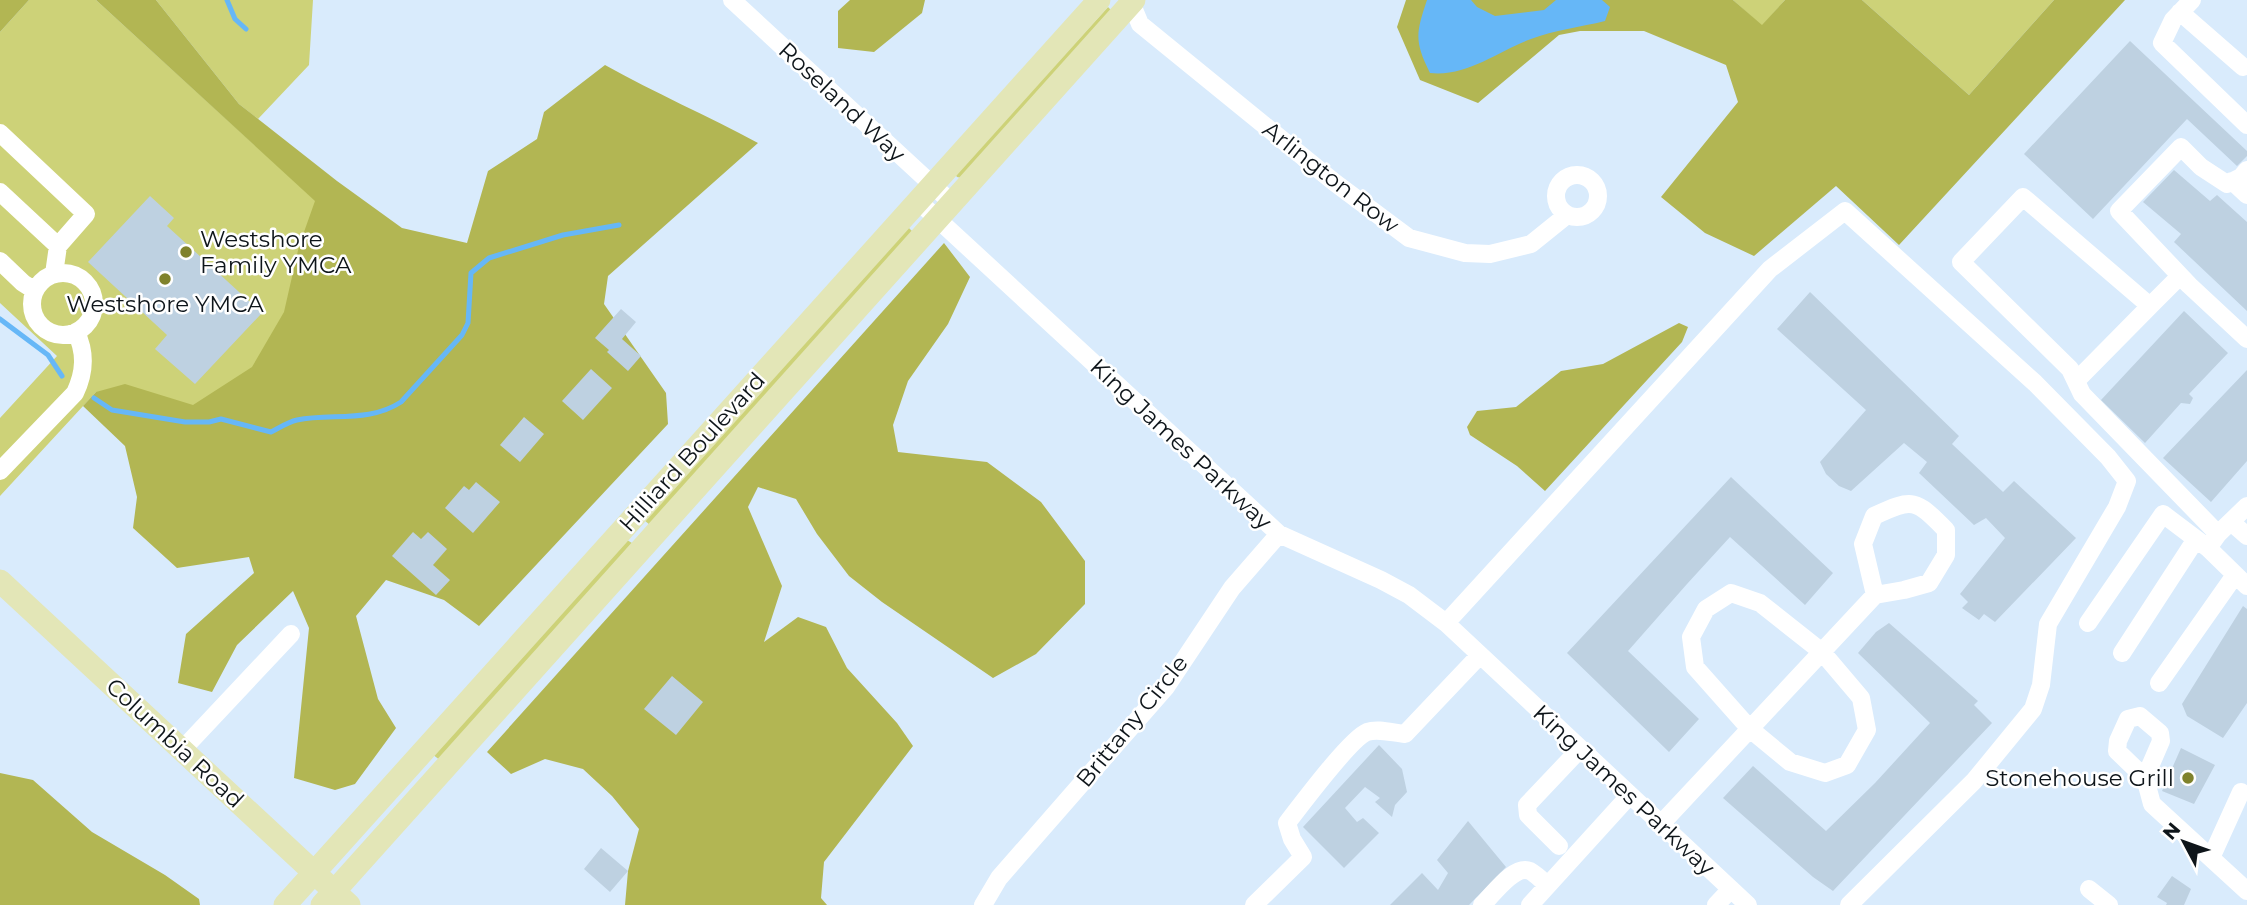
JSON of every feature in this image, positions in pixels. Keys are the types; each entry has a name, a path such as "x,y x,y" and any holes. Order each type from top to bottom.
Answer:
{"main road":[{"name":"Hilliard Boulevard","path":"285,905 1099,0"},
{"name":"Hilliard Boulevard","path":"335,900 1132,1"},
{"name":"Columbia Road","path":"0,582 315,873 335,900"}],"street":[{"name":"Roseland Way","path":"732,0 945,211"},
{"name":"Arlington Row","path":"1132,1 1140,24 1335,182 1409,238 1465,253 1500,253 1531,244 1567,215"},
{"path":"2246,66 2186,6 2173,20 2162,43 2247,125"},
{"path":"0,133 86,214 58,246 54,274"},
{"path":"2247,195 2240,176 2227,184 2201,167 2181,147 2119,211 2180,276 2247,339"},
{"path":"0,192 58,246"},
{"path":"2150,306 2023,197 1961,262 2070,369 2082,394 2213,536 2241,581 2159,683"},
{"name":"King James Parkway","path":"945,211 1279,534 1381,580 1409,595 1446,623 1748,905"},
{"path":"1446,623 1761,279 1845,211 2035,383 2108,457 2127,481 2117,507 2048,624 2041,685 2033,709 1974,781 1849,905"},
{"path":"0,261 34,290"},
{"path":"54,274 75,275 90,289 93,308 90,318 76,332 55,334 38,323 32,304 34,290 54,274"},
{"path":"2076,381 2180,276"},
{"path":"0,471 75,393 82,378 84,362 82,345 76,332"},
{"path":"1660,824 1874,595 1929,583 1945,555 1946,530 1922,506 1900,503 1874,516 1863,544 1874,595"},
{"path":"2122,653 2213,536 2247,506"},
{"path":"2088,623 2162,514 2213,536 2247,536"},
{"name":"Brittany Circle","path":"983,905 999,878 1166,687 1232,588 1279,534"},
{"path":"1731,593 1760,603 1822,652 1861,698 1867,730 1847,765 1825,773 1790,762 1750,729 1695,667 1691,637 1706,609 1731,593"},
{"path":"182,750 292,634"},
{"path":"1254,905 1303,857 1292,839 1287,822 1330,768 1364,733 1374,730 1405,734 1480,655"},
{"path":"1559,846 1528,815 1527,805 1580,749"},
{"path":"2145,778 2152,804 2247,891"},
{"path":"2211,858 2241,792"},
{"path":"1530,905 1630,795"},
{"path":"1482,905 1520,870 1529,870 1548,885"},
{"path":"1716,905 1731,889"},
{"path":"2089,890 2109,905"}],"green space":[{"path":"0,0 29,0 0,32"},
{"name":"Westshore Family YMCA","path":"29,0 96,0 431,306 237,519 96,392 0,496 0,418 57,356 0,303 0,32"},
{"path":"96,0 156,0 239,104 337,181 402,228 467,243 488,171 537,139 544,112 605,65 758,143 608,276 604,304 666,393 668,424 479,626 444,600 386,580 356,616 378,699 396,728 355,784 335,790 294,778 309,628 293,591 237,645 212,692 178,683 186,634 254,573 249,557 177,568 133,528 137,497 125,446 83,406 96,392 125,384 193,405 252,367 284,312 299,246 315,201"},
{"path":"156,0 313,0 309,65 258,119 239,104"},
{"path":"850,0 925,0 922,13 874,52 838,48 838,11"},
{"path":"1406,0 1733,0 1762,25 1785,0 1862,0 1969,95 2054,0 2125,0 1899,245 1836,186 1754,256 1705,233 1661,197 1738,102 1726,65 1644,31 1580,31 1559,35 1478,103 1420,80 1397,27"},
{"path":"1733,0 1785,0 1762,26"},
{"path":"1862,0 2054,0 1969,95"},
{"path":"1108,7 1111,10 962,178 957,177 955,174"},
{"path":"908,227 913,232 650,525 644,520"},
{"path":"944,243 970,277 948,324 908,381 893,425 898,452 987,462 1041,502 1085,561 1085,604 1036,654 993,678 882,602 849,576 817,534 796,499 758,487 748,507 782,586 764,642 798,617 826,627 847,668 897,723 913,746 824,862 821,898 827,905 625,905 628,871 639,829 612,796 583,769 545,759 511,774 487,752"},
{"path":"1679,323 1688,327 1682,342 1545,491 1517,466 1470,435 1467,427 1477,411 1516,407 1561,371 1603,364"},
{"path":"627,540 632,543 441,761 432,754"},
{"path":"0,773 33,780 92,832 165,875 199,899 200,905 0,905"}],"water":[{"path":"1427,0 1471,0 1477,7 1495,16 1544,10 1556,0 1602,0 1610,7 1605,21 1540,36 1457,71 1430,73 1421,53 1418,37"}],"building":[{"path":"2130,41 2247,151 2247,156 2237,166 2187,119 2093,219 2024,154"},
{"path":"2174,170 2210,201 2217,195 2247,222 2247,311 2174,242 2181,234 2143,202"},
{"name":"Westshore YMCA","path":"150,196 174,218 167,226 262,313 195,384 155,349 167,335 88,262"},
{"path":"1810,292 1959,436 1952,444 2003,492 2014,481 2076,538 1995,622 1984,614 1979,620 1962,608 1968,602 1960,594 2005,538 1986,518 1974,525 1919,473 1927,462 1904,443 1851,491 1839,486 1826,474 1820,462 1866,410 1777,329"},
{"path":"621,309 636,322 622,339 641,356 628,371 595,338"},
{"path":"2184,311 2228,353 2189,394 2193,398 2190,404 2181,403 2145,443 2101,400"},
{"path":"591,369 612,388 583,420 562,401"},
{"path":"2247,370 2247,461 2211,502 2163,458"},
{"path":"524,417 544,434 520,462 500,445"},
{"path":"1731,477 1833,573 1805,605 1730,537 1628,651 1699,719 1669,752 1567,653"},
{"path":"476,482 500,502 473,533 445,508 464,486 469,490"},
{"path":"413,532 421,539 428,532 447,549 433,565 450,580 436,595 392,556"},
{"path":"2243,606 2247,609 2247,703 2223,738 2187,716 2182,704"},
{"path":"1889,623 1978,701 1974,705 1992,723 1833,891 1813,877 1723,798 1753,766 1826,831 1875,783 1930,723 1858,653 1876,632"},
{"path":"672,676 703,702 676,735 644,709"},
{"path":"1379,745 1402,769 1407,792 1395,805 1392,817 1375,802 1380,798 1365,787 1345,808 1357,822 1363,818 1379,833 1344,868 1303,827"},
{"name":"Stonehouse Grill","path":"2181,748 2215,765 2194,804 2162,791"},
{"path":"1468,821 1506,867 1469,905 1390,905 1422,873 1438,890 1448,873 1437,860"},
{"path":"601,848 628,871 610,892 584,869"},
{"path":"2172,876 2191,889 2184,905 2166,905 2167,903 2157,897"}],"waterway":[{"path":"227,0 235,19 246,29"},
{"path":"94,398 112,410 185,422 221,419 271,432 297,420 363,415 389,409 401,402 462,335 468,323 471,273 489,258 563,235 619,225"},
{"path":"0,319 48,355 62,376"}],"place":[{"name":"Westshore Family YMCA","path":"186,252"},
{"name":"Westshore YMCA","path":"165,279"},
{"name":"Stonehouse Grill","path":"2188,778"}]}
